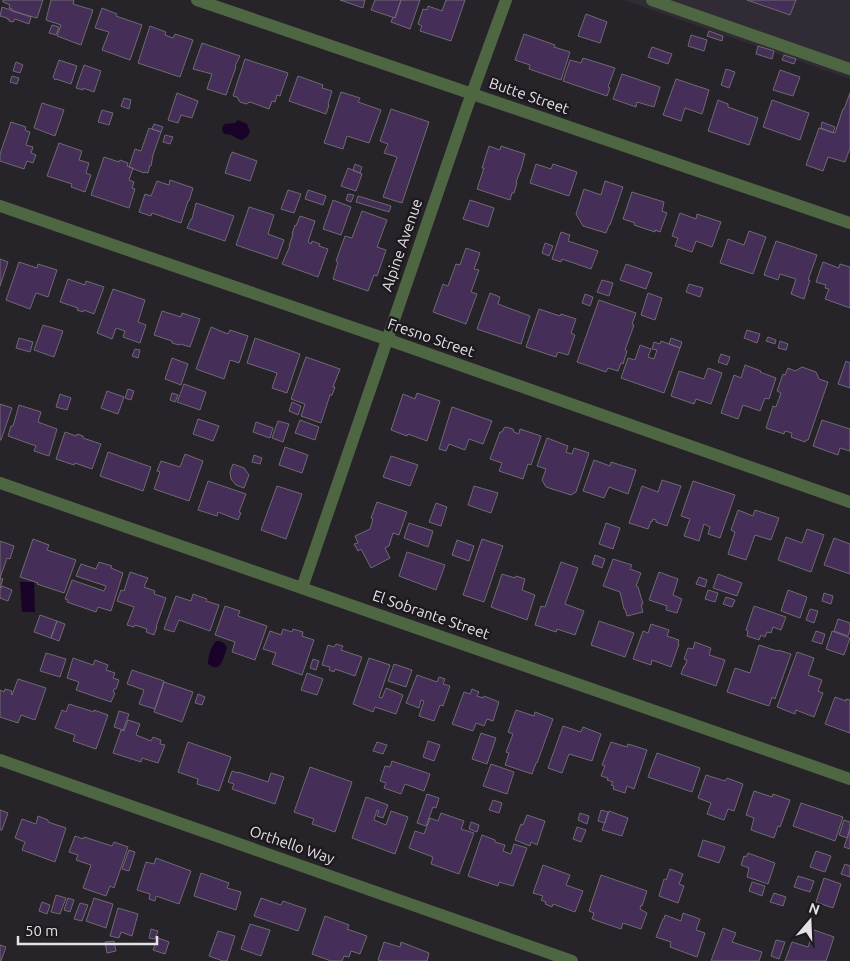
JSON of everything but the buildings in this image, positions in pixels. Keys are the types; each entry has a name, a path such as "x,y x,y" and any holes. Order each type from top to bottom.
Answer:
{"street":[{"name":"Butte Street","path":"198,0 850,223"},
{"name":"Alpine Avenue","path":"302,588 386,339 506,0"},
{"path":"652,0 850,69"},
{"name":"Fresno Street","path":"0,206 850,502"},
{"name":"El Sobrante Street","path":"0,483 850,779"},
{"name":"Orthello Way","path":"0,760 572,961"}],"shaded area":[{"path":"623,0 850,0 850,79"},
{"path":"238,120 247,124 250,132 242,140 224,134 222,129 224,124 235,123"},
{"path":"20,582 34,582 35,612 22,612"},
{"path":"216,641 223,642 227,648 221,664 212,667 208,664 210,652"}]}
